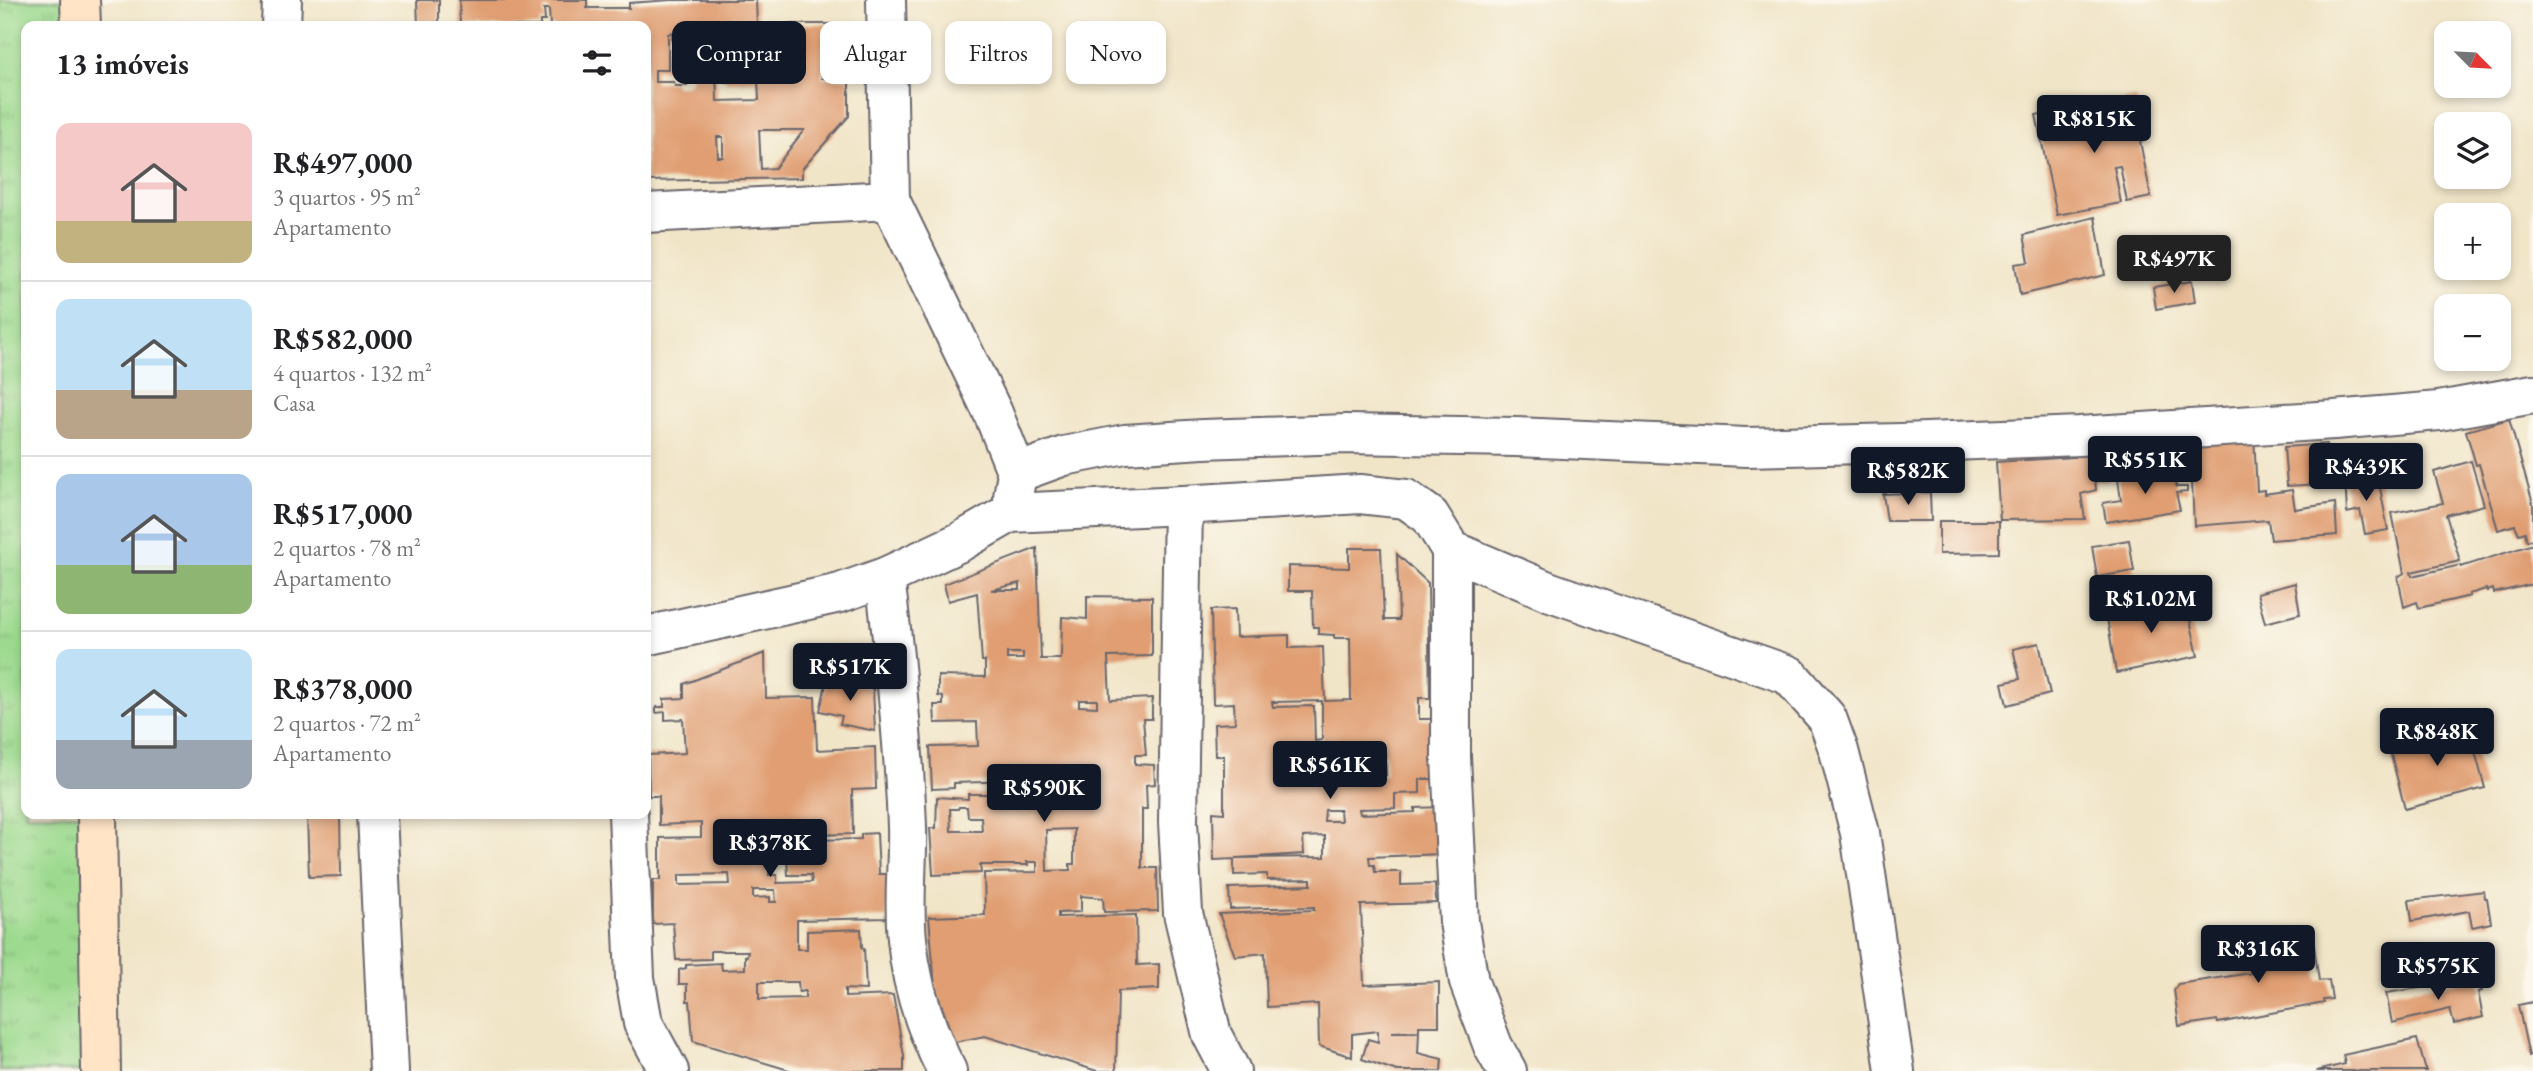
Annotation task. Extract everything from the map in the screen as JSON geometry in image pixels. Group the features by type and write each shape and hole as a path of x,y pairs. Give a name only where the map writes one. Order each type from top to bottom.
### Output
{"street":[{"path":"80,0 80,21"},
{"path":"281,21 282,0"},
{"path":"886,0 890,200 993,413 1017,473 1010,513"},
{"path":"651,213 890,200"},
{"path":"1017,473 1064,456 1125,444 1203,439 1346,434 1516,437 1746,447 1900,443 2079,436 2334,420 2439,411 2533,394"},
{"path":"651,635 840,593 885,577 960,542 1010,513 1360,494 1406,499 1430,516 1451,550 1451,757 1459,922 1469,982 1493,1046 1507,1071"},
{"path":"1183,505 1178,822 1183,913 1212,1035 1231,1071"},
{"path":"1451,550 1548,591 1788,675 1826,718 1839,751 1860,833 1895,1071"},
{"path":"885,577 897,677 907,827 907,938 915,985 931,1040 947,1071"},
{"path":"97,819 101,1071"},
{"path":"377,819 389,1071"},
{"path":"628,819 635,978 643,1023 669,1071"}],"green space":[{"path":"0,0 66,0 67,21 21,21 21,819 87,819 93,1071 0,1071"}],"building":[{"path":"417,0 439,0 439,21 418,21"},
{"path":"459,0 587,0 587,8 629,8 629,3 671,0 756,0 757,21 672,21 672,32 668,34 668,70 655,70 655,82 672,82 675,86 716,84 717,101 759,100 758,84 806,84 806,24 820,24 820,84 849,84 849,116 802,169 802,178 651,181 651,21 550,21 549,9 544,9 545,21 460,21","holes":["759,130 804,130 775,168 761,169","717,137 723,137 723,157 718,157"]},
{"path":"2136,98 2145,140 2140,141 2151,197 2127,202 2120,166 2114,167 2121,203 2057,215 2036,115"},
{"path":"2095,217 2105,275 2020,295 2015,264 2029,262 2024,235"},
{"path":"2192,281 2195,302 2156,309 2153,287"},
{"path":"2509,419 2533,504 2533,539 2527,541 2525,532 2519,534 2515,525 2498,530 2479,464 2476,465 2466,431"},
{"path":"2254,437 2257,491 2264,490 2264,494 2292,490 2295,509 2335,503 2337,535 2271,540 2268,520 2194,526 2190,438"},
{"path":"2327,444 2329,475 2320,476 2320,484 2287,486 2284,447"},
{"path":"2102,449 2102,469 2108,469 2109,480 2095,480 2096,490 2081,494 2085,519 2000,520 1996,462 2074,457 2073,451"},
{"path":"2471,461 2484,505 2446,515 2460,561 2411,572 2412,576 2461,567 2533,544 2533,584 2494,593 2493,589 2486,589 2469,594 2470,596 2419,608 2417,602 2404,607 2398,577 2404,573 2392,513 2443,503 2434,472"},
{"path":"2174,468 2176,487 2187,487 2187,492 2176,493 2180,510 2106,522 2103,503 2121,500 2118,479"},
{"path":"2358,475 2359,480 2378,477 2388,530 2365,534 2360,510 2347,513 2345,476"},
{"path":"1930,492 1931,521 1887,521 1883,494"},
{"path":"1939,521 1999,521 1999,553 1939,554"},
{"path":"2129,540 2134,571 2097,577 2092,546"},
{"path":"1037,548 1041,659 1061,659 1062,617 1087,619 1087,596 1152,597 1152,656 1108,657 1110,700 1152,698 1152,719 1143,719 1146,755 1135,755 1135,764 1154,765 1155,784 1146,785 1147,809 1142,809 1142,868 1157,868 1158,911 1104,912 1103,898 1081,896 1081,912 1058,913 1058,917 1136,915 1137,965 1159,964 1159,989 1118,991 1116,1071 1097,1071 985,1036 954,1042 935,986 929,917 985,915 984,873 1037,872 1037,862 1027,862 1028,865 980,865 981,873 933,875 930,828 936,828 937,797 968,799 968,794 1005,794 1005,787 1022,787 1021,768 1014,768 1015,781 954,783 954,788 932,789 930,747 978,746 977,722 935,723 934,705 943,705 943,697 938,696 938,676 985,677 977,593 948,601 944,584","holes":["1020,583 1020,590 991,590","1007,653 1023,653 1023,659 1007,659","1079,700 1097,700 1097,707 1079,706","967,807 968,817 981,817 982,831 951,831 950,809","1074,829 1074,864 1070,864 1070,870 1047,871 1046,830"]},
{"path":"1349,548 1381,548 1384,620 1399,620 1397,554 1428,583 1430,698 1419,698 1419,719 1431,719 1433,779 1420,779 1420,793 1395,794 1395,808 1359,809 1360,814 1415,812 1415,808 1441,807 1443,854 1369,857 1375,872 1401,872 1401,885 1435,884 1436,903 1361,905 1364,985 1439,982 1439,1026 1419,1026 1419,1031 1392,1032 1419,1032 1418,1053 1442,1059 1441,1071 1397,1071 1362,1059 1368,1039 1378,1042 1378,1031 1352,1034 1352,1057 1319,1046 1318,1004 1267,1007 1265,953 1235,956 1219,914 1314,910 1314,907 1230,909 1229,888 1311,885 1311,879 1267,880 1267,874 1234,875 1234,859 1214,860 1213,812 1224,813 1224,756 1215,756 1214,724 1235,723 1234,703 1213,704 1211,610 1235,609 1236,637 1289,635 1289,648 1323,647 1325,701 1351,700 1350,638 1318,634 1318,627 1313,627 1312,591 1288,591 1288,566 1349,568","holes":["1322,701 1322,740 1315,741 1314,706 1273,707 1272,702","1385,753 1386,775 1383,775 1379,754","1323,754 1357,754 1357,759 1328,761 1328,769 1323,769","1325,810 1340,810 1341,821 1324,821","1325,836 1325,857 1235,858 1304,854 1303,837"]},
{"path":"2295,583 2300,614 2265,623 2257,593"},
{"path":"2185,597 2198,656 2116,673 2106,612"},
{"path":"2039,643 2050,694 2007,705 2002,683 2020,679 2013,649"},
{"path":"765,653 766,698 815,697 817,750 875,747 876,789 852,790 853,834 808,835 808,840 861,839 861,834 877,833 879,874 887,874 887,918 797,920 797,949 807,949 807,931 861,929 866,990 845,989 845,997 893,995 904,1056 904,1071 792,1071 693,1041 687,984 679,984 679,970 686,968 686,965 721,963 722,970 745,969 745,956 748,951 711,951 711,959 676,960 673,923 653,924 653,880 660,880 660,838 701,837 701,823 659,825 659,796 651,796 651,755 685,753 683,719 665,720 665,712 656,713 656,707 664,707 664,699 684,698 684,684","holes":["778,856 787,858 788,875 811,875 812,882 777,883 777,875 769,875 769,861 778,861","729,874 730,884 679,885 679,875","753,890 775,890 776,902 770,902 770,897 753,898","759,982 798,982 799,992 805,991 805,998 759,999"]},
{"path":"828,675 873,689 875,731 840,724 842,716 820,711"},
{"path":"2468,726 2485,788 2405,809 2389,747"},
{"path":"307,819 340,819 341,876 309,877"},
{"path":"2484,891 2491,923 2472,927 2469,911 2412,921 2409,900"},
{"path":"2312,932 2319,981 2329,980 2332,999 2323,1000 2324,1003 2218,1023 2217,1020 2179,1026 2174,990 2178,984 2259,972 2255,940"},
{"path":"2478,979 2482,991 2478,992 2483,1017 2454,1024 2450,1009 2392,1023 2386,993"},
{"path":"2533,1002 2533,1055 2529,1056 2518,1005"},
{"path":"2417,1039 2426,1071 2316,1071 2345,1064 2343,1055"}]}
